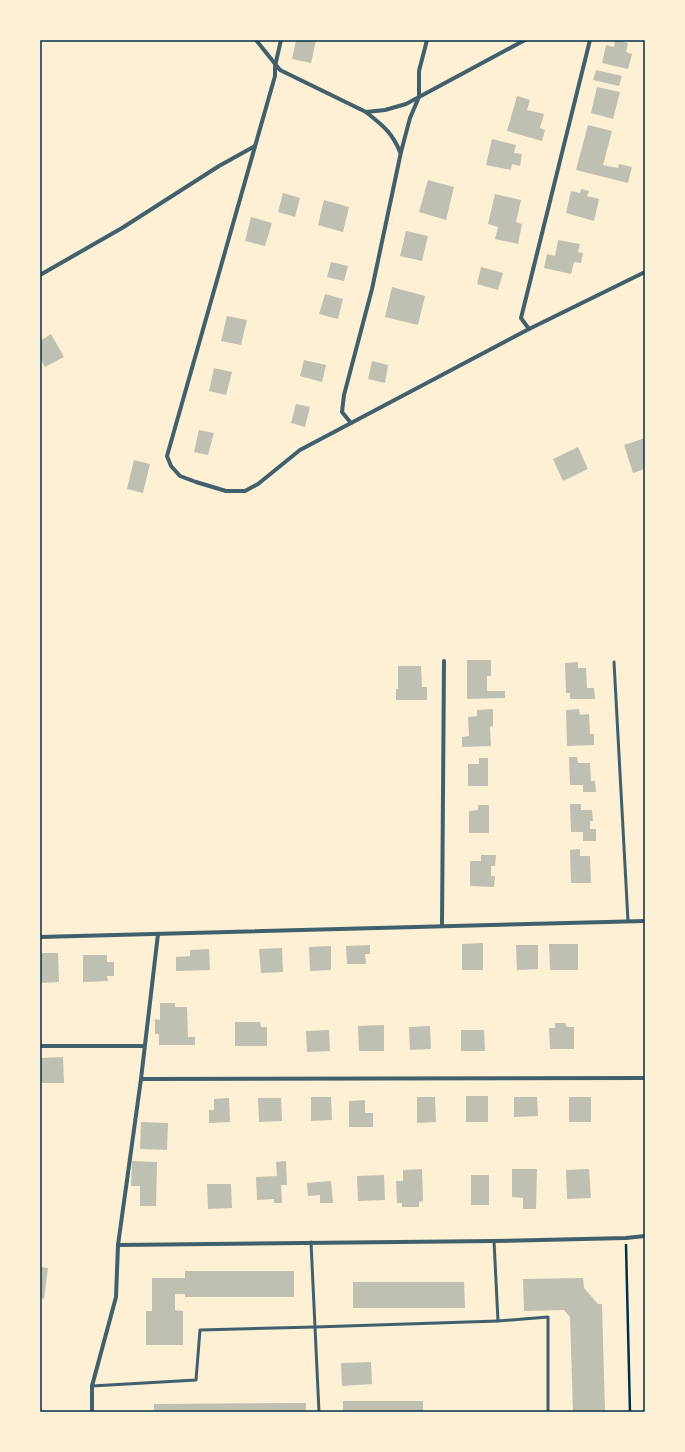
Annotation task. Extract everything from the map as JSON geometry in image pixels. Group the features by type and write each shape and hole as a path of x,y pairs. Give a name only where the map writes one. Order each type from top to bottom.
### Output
{"street":[{"path":"256,40 271,58 275,66 280,70 366,112 388,130 401,152"},
{"path":"281,40 275,66 275,76 167,456 171,466 180,476 226,491 246,491 258,484 300,450 529,329 645,272"},
{"path":"352,422 342,412 344,395 372,289 401,152 410,118 418,96 419,71 427,40"},
{"path":"366,112 385,110 406,104 418,96 525,40"},
{"path":"529,329 521,318 590,40"},
{"path":"40,275 122,228 219,166 255,146"},
{"path":"442,926 444,661"},
{"path":"40,937 645,921"},
{"path":"92,1412 92,1386 116,1297 118,1245 158,934"},
{"path":"40,1046 144,1046"},
{"path":"140,1079 645,1078"},
{"path":"118,1245 494,1241 626,1238 645,1236"}],"lane":[{"path":"614,662 628,921"},
{"path":"494,1241 498,1321"},
{"path":"311,1242 319,1412"},
{"path":"92,1386 196,1380 200,1330 498,1321 548,1317 548,1412"}],"path":[{"path":"626,1238 630,1412"}],"building":[{"path":"296,40 316,40 311,63 292,59"},
{"path":"615,40 628,43 626,52 632,54 628,69 602,63 606,45 614,47"},
{"path":"596,70 622,76 619,86 593,80"},
{"path":"597,87 620,92 613,119 591,113"},
{"path":"517,96 530,100 527,110 544,114 540,128 545,130 542,141 507,131"},
{"path":"588,125 612,131 603,165 618,168 619,164 632,167 628,183 576,170"},
{"path":"492,139 516,145 514,153 522,154 520,166 512,164 511,170 486,165"},
{"path":"428,180 454,187 446,220 419,212"},
{"path":"581,189 589,191 587,196 599,199 594,221 566,213 571,191 580,193"},
{"path":"283,193 300,198 295,217 278,212"},
{"path":"495,194 521,200 516,222 522,224 518,244 495,239 498,227 488,224"},
{"path":"324,200 349,207 343,232 318,225"},
{"path":"251,217 272,223 265,246 245,241"},
{"path":"406,231 428,236 422,261 400,256"},
{"path":"558,240 580,244 578,252 583,253 581,263 574,262 571,274 544,268 547,254 555,256"},
{"path":"331,262 348,266 344,281 327,277"},
{"path":"481,267 503,273 498,290 477,284"},
{"path":"392,287 425,296 418,325 385,317"},
{"path":"325,294 343,299 338,319 319,314"},
{"path":"227,316 247,320 241,345 221,341"},
{"path":"51,334 64,357 45,367 40,358 40,341"},
{"path":"304,360 326,365 322,382 300,376"},
{"path":"372,361 388,365 385,383 368,379"},
{"path":"214,368 232,372 226,395 209,391"},
{"path":"296,404 310,407 305,427 291,423"},
{"path":"199,430 214,433 208,455 194,452"},
{"path":"645,438 645,469 633,473 624,445"},
{"path":"578,447 588,469 563,481 553,459"},
{"path":"134,460 150,464 143,493 127,489"},
{"path":"467,660 491,660 491,676 487,676 487,691 505,691 505,698 467,699"},
{"path":"578,662 578,668 586,668 587,688 594,688 595,699 570,699 570,693 566,693 565,663"},
{"path":"398,666 421,666 422,687 427,687 427,700 396,700 396,689 398,689"},
{"path":"493,709 493,726 490,727 491,746 462,747 462,737 469,736 468,717 477,716 477,710"},
{"path":"579,709 580,715 589,714 590,734 594,734 594,745 567,746 566,710"},
{"path":"569,757 577,757 578,763 590,763 591,781 595,781 596,792 583,792 583,785 570,785"},
{"path":"479,758 488,758 488,786 468,786 468,764 479,764"},
{"path":"570,804 581,804 581,810 592,810 593,821 590,821 590,829 596,829 596,841 583,841 583,832 571,832"},
{"path":"478,805 489,805 489,833 469,833 469,811 478,810"},
{"path":"580,849 580,856 590,856 591,883 571,883 570,850"},
{"path":"481,855 496,855 495,866 491,866 491,876 495,876 494,887 470,886 470,861 481,861"},
{"path":"483,943 483,970 462,970 462,944"},
{"path":"549,944 578,944 578,970 550,970"},
{"path":"370,945 370,954 365,954 366,964 347,964 346,946"},
{"path":"516,945 538,945 538,969 517,970"},
{"path":"331,946 331,970 310,971 309,947"},
{"path":"282,948 283,972 261,973 259,949"},
{"path":"209,949 210,970 176,971 176,957 190,956 190,950"},
{"path":"40,953 58,953 59,982 40,983"},
{"path":"83,955 107,955 107,962 114,962 114,976 107,976 108,981 83,982"},
{"path":"160,1003 175,1003 175,1007 187,1007 188,1037 195,1037 195,1045 159,1045 159,1034 155,1034 155,1019 160,1020"},
{"path":"235,1022 260,1022 261,1027 267,1027 267,1046 235,1046"},
{"path":"555,1023 565,1023 567,1027 574,1027 574,1049 550,1049 549,1028 555,1028"},
{"path":"384,1025 384,1051 359,1051 358,1026"},
{"path":"430,1026 431,1049 410,1050 409,1027"},
{"path":"329,1030 330,1051 307,1052 306,1031"},
{"path":"461,1030 484,1030 485,1051 461,1051"},
{"path":"63,1057 64,1083 40,1083 40,1058"},
{"path":"466,1096 488,1096 488,1122 466,1122"},
{"path":"311,1097 331,1097 332,1120 311,1121"},
{"path":"417,1097 435,1097 436,1122 417,1123"},
{"path":"514,1097 537,1097 538,1116 514,1117"},
{"path":"569,1097 591,1097 591,1122 569,1122"},
{"path":"229,1098 230,1122 209,1123 209,1110 214,1110 214,1099"},
{"path":"258,1098 281,1098 282,1121 259,1122"},
{"path":"365,1100 365,1113 373,1113 373,1127 349,1127 349,1101"},
{"path":"141,1122 168,1123 167,1150 140,1149"},
{"path":"132,1161 157,1162 156,1206 140,1206 140,1186 131,1186"},
{"path":"286,1161 287,1185 281,1185 282,1203 274,1203 274,1199 257,1200 256,1177 277,1176 276,1162"},
{"path":"422,1169 423,1201 419,1202 419,1207 402,1207 402,1203 397,1203 396,1181 403,1181 403,1170"},
{"path":"512,1169 537,1169 536,1209 523,1209 523,1198 512,1197"},
{"path":"589,1169 591,1198 567,1199 566,1170"},
{"path":"384,1175 385,1200 358,1201 357,1176"},
{"path":"471,1175 489,1175 489,1205 471,1205"},
{"path":"331,1181 333,1203 320,1203 320,1195 308,1196 307,1183"},
{"path":"207,1184 231,1184 232,1208 208,1209"},
{"path":"40,1267 48,1268 44,1299 40,1298"},
{"path":"185,1271 294,1271 294,1297 185,1297 185,1294 175,1294 175,1310 183,1311 183,1345 146,1345 146,1311 152,1311 152,1278 185,1278"},
{"path":"583,1278 584,1288 598,1304 602,1304 605,1412 573,1412 570,1317 564,1310 524,1311 523,1279"},
{"path":"353,1282 464,1282 465,1308 353,1308"},
{"path":"371,1362 372,1384 342,1386 341,1363"},
{"path":"343,1401 423,1401 423,1412 343,1412"},
{"path":"306,1403 306,1412 154,1412 154,1404"}]}
